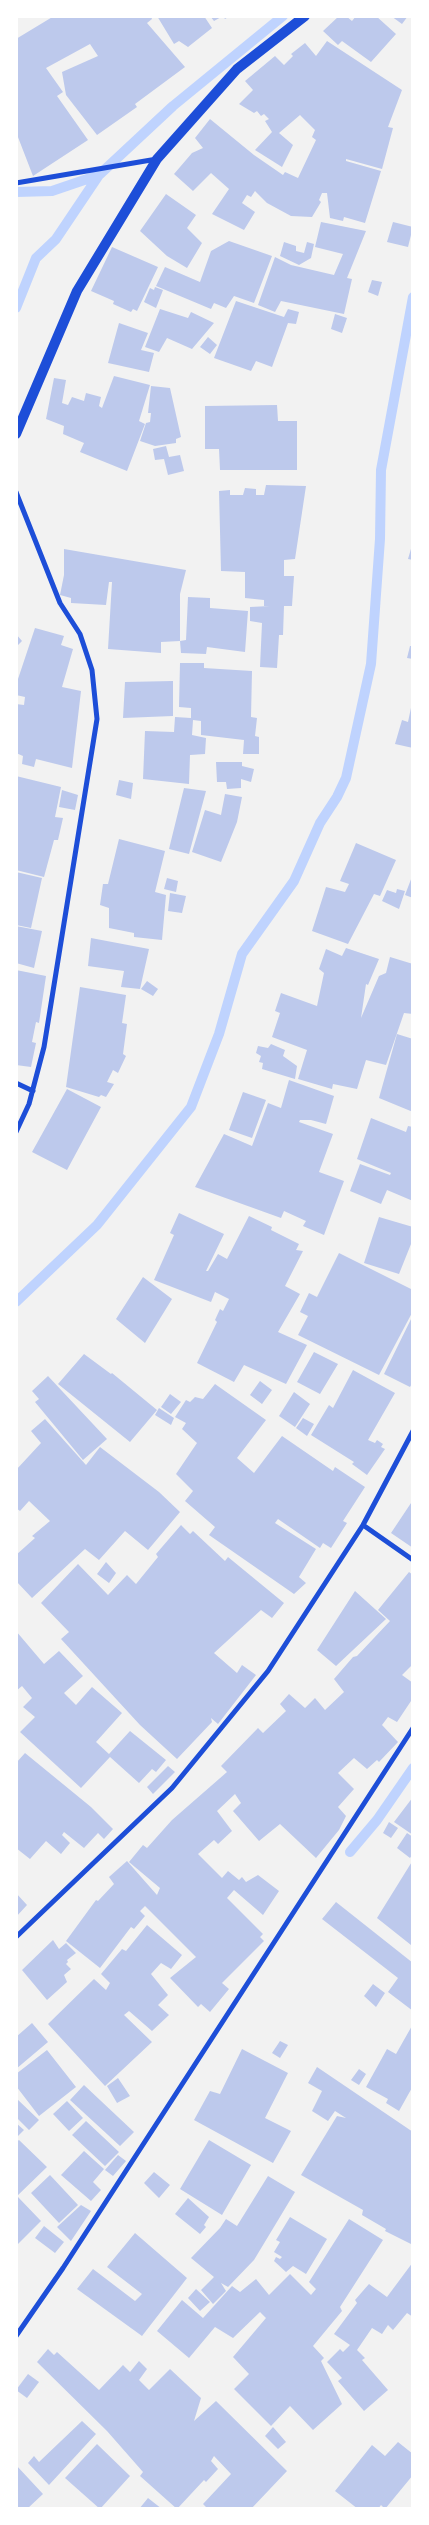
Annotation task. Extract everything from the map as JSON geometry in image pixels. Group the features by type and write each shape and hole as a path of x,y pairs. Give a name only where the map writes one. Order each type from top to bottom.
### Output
{"main road":[{"path":"16,434 77,291 158,159 237,70 305,16"}],"street":[{"path":"16,183 158,159"},
{"path":"16,492 60,603 80,634 92,670 97,719 44,1047 32,1091 16,1132"},
{"path":"16,1083 32,1091"},
{"path":"16,1938 172,1788 268,1671 363,1525 413,1431"},
{"path":"363,1525 413,1560"},
{"path":"16,2336 63,2268 413,1728"}],"building":[{"path":"54,16 151,16 152,19 147,23 185,67 135,104 137,107 97,135 66,95 62,72 98,56 90,44 46,68 63,92 57,96 88,140 33,176 16,132 16,39"},
{"path":"157,16 204,16 212,28 188,47 179,41 174,44"},
{"path":"210,16 223,16 214,21"},
{"path":"339,16 346,16 352,21 356,16 376,16 396,34 371,62 342,41 338,45 323,31"},
{"path":"391,16 408,16 402,24"},
{"path":"327,41 402,90 388,127 393,128 382,169 346,159 346,161 381,171 365,223 344,217 343,221 330,218 327,193 322,193 319,200 321,202 312,217 291,216 267,203 255,191 251,197 247,195 242,203 255,212 244,230 212,214 229,189 211,173 193,191 174,174 192,153 203,148 195,138 210,119 254,155 283,175 285,172 298,178 316,140 312,137 315,130 300,115 279,133 293,145 282,167 255,150 272,132 265,121 269,119 264,114 261,116 257,111 254,113 239,104 253,90 245,81 275,56 284,65 293,56 291,54 305,43 316,56"},
{"path":"166,194 196,215 187,228 202,243 187,268 167,256 140,231"},
{"path":"321,222 366,231 347,278 352,279 344,314 281,301 275,312 258,305 275,257 291,265 334,275 343,254 315,247"},
{"path":"393,222 413,227 408,247 387,242"},
{"path":"229,241 272,256 254,303 234,296 226,308 214,303 211,309 156,286 165,267 200,282 211,251"},
{"path":"284,242 296,246 296,251 304,253 307,242 314,244 311,258 299,265 280,256"},
{"path":"112,247 158,267 137,311 133,309 131,312 113,304 114,301 91,291"},
{"path":"372,280 382,282 378,296 368,292"},
{"path":"155,287 163,290 156,308 144,302 150,288 154,290"},
{"path":"236,301 284,317 288,309 299,312 296,324 288,323 272,367 256,361 251,371 214,358"},
{"path":"160,309 188,318 191,312 214,323 192,349 167,338 159,352 145,347"},
{"path":"335,314 347,318 342,333 331,329"},
{"path":"119,323 148,333 141,350 154,353 149,372 108,363"},
{"path":"208,337 217,345 210,354 200,347"},
{"path":"114,376 150,385 139,421 145,424 127,471 80,452 84,443 63,434 64,426 46,419 54,378 66,380 62,403 68,405 72,397 84,401 86,393 101,397 99,406 102,408"},
{"path":"151,386 170,388 181,437 176,439 176,443 155,446 140,441 146,423 150,422 151,413 148,413"},
{"path":"277,405 278,421 297,421 297,470 220,470 219,449 205,449 205,406"},
{"path":"166,446 169,457 180,455 184,471 168,475 164,459 155,460 153,449"},
{"path":"266,485 306,486 295,559 284,560 284,576 294,576 292,606 284,606 283,635 279,635 277,668 260,667 262,623 250,621 250,607 270,606 264,606 264,600 245,598 245,572 221,571 219,491 230,490 230,495 243,495 245,488 256,489 256,495 264,495"},
{"path":"413,542 413,560 408,559"},
{"path":"64,549 186,570 180,594 180,641 161,642 161,653 108,649 112,582 109,582 106,605 71,603 71,598 60,595 64,575"},
{"path":"188,597 210,598 210,608 248,611 245,652 207,647 206,654 181,653 180,641 186,640"},
{"path":"35,628 64,636 61,645 73,649 62,687 81,691 72,768 36,759 34,767 22,764 23,756 16,753 16,704 24,705 25,697 16,695 16,685"},
{"path":"16,634 22,641 16,647"},
{"path":"410,646 413,646 413,659 407,658"},
{"path":"180,663 204,663 204,668 252,671 251,717 257,718 255,736 259,737 259,754 243,754 244,740 201,735 201,721 193,720 192,735 206,738 205,754 190,755 189,784 143,779 145,731 174,732 175,717 191,718 191,708 179,707"},
{"path":"173,681 173,716 123,718 125,682"},
{"path":"412,703 413,748 395,744 402,720 408,722"},
{"path":"216,762 242,762 242,766 254,769 251,782 241,779 241,788 227,789 226,782 217,782"},
{"path":"16,776 61,787 55,817 63,818 58,840 54,840 44,877 16,870"},
{"path":"119,780 133,783 131,799 116,795"},
{"path":"184,788 206,791 189,854 169,849"},
{"path":"62,790 78,795 75,810 59,807"},
{"path":"225,794 242,797 237,822 221,862 192,852 205,810 221,815"},
{"path":"119,839 165,851 155,892 166,895 162,940 134,937 134,933 109,928 109,908 100,905 103,884 108,884"},
{"path":"356,843 396,860 380,896 374,894 348,944 312,931 326,887 345,892 349,884 340,881"},
{"path":"16,872 42,878 31,928 16,925"},
{"path":"413,874 413,898 405,895"},
{"path":"167,878 178,881 176,892 164,889"},
{"path":"397,889 405,891 399,909 382,901 387,890 396,893"},
{"path":"170,893 186,896 182,913 168,911"},
{"path":"16,926 42,931 34,968 16,963"},
{"path":"91,938 149,949 140,989 121,987 124,971 88,966"},
{"path":"346,948 379,959 368,985 366,984 361,1018 379,976 386,973 390,957 413,964 413,1014 404,1013 386,1065 366,1060 357,1089 333,1084 332,1089 298,1079 307,1050 272,1037 280,1013 275,1011 281,993 317,1006 324,973 319,969 326,949 342,956"},
{"path":"16,970 46,976 39,1023 36,1022 32,1042 36,1043 31,1067 16,1065"},
{"path":"147,981 158,989 153,996 141,989"},
{"path":"80,987 126,995 122,1023 127,1024 123,1054 126,1056 118,1073 113,1070 107,1082 114,1084 106,1097 101,1095 99,1097 66,1087"},
{"path":"397,1034 413,1039 413,1112 379,1098"},
{"path":"271,1044 285,1050 283,1056 297,1066 295,1079 262,1069 263,1063 259,1062 261,1056 256,1053 258,1046 268,1048"},
{"path":"289,1080 334,1096 326,1124 311,1120 300,1120 299,1122 333,1134 319,1172 344,1181 324,1235 303,1226 306,1221 284,1211 281,1218 195,1187 224,1134 252,1146 268,1103 281,1108"},
{"path":"67,1089 101,1107 67,1170 32,1152"},
{"path":"243,1092 266,1100 252,1138 229,1130"},
{"path":"371,1118 406,1132 408,1126 413,1127 413,1201 387,1190 381,1204 350,1191 360,1164 390,1175 391,1173 357,1159"},
{"path":"179,1213 224,1234 206,1271 208,1271 218,1254 227,1259 249,1216 272,1227 271,1230 299,1244 296,1250 303,1251 285,1286 300,1294 278,1332 307,1345 286,1384 244,1365 234,1382 197,1363 217,1322 215,1320 220,1309 223,1311 229,1299 215,1292 211,1302 154,1280 174,1235 170,1233"},
{"path":"379,1217 413,1227 413,1239 399,1274 364,1263"},
{"path":"339,1253 413,1290 413,1311 379,1375 298,1335 308,1316 300,1312 309,1293 317,1297"},
{"path":"143,1277 172,1299 145,1343 116,1319"},
{"path":"413,1315 413,1382 410,1387 384,1374"},
{"path":"314,1352 338,1364 320,1394 297,1382"},
{"path":"84,1354 112,1373 157,1410 130,1442 58,1384"},
{"path":"353,1370 395,1393 368,1440 375,1443 377,1440 383,1444 381,1447 385,1449 367,1475 352,1464 354,1462 311,1435 329,1405 333,1408"},
{"path":"48,1376 107,1439 83,1460 35,1402 39,1399 32,1391"},
{"path":"260,1381 272,1390 262,1404 250,1395"},
{"path":"215,1384 266,1420 237,1458 254,1473 282,1436 333,1471 335,1467 365,1487 343,1521 347,1523 331,1548 323,1543 320,1548 278,1519 275,1523 316,1549 299,1577 306,1583 294,1594 209,1535 215,1527 185,1501 193,1491 176,1474 197,1443 182,1429 186,1423 175,1417 186,1400 190,1402 195,1397 203,1399"},
{"path":"294,1392 310,1404 295,1427 279,1416"},
{"path":"170,1394 181,1402 171,1414 161,1407"},
{"path":"159,1408 174,1418 171,1425 155,1415"},
{"path":"303,1418 314,1424 307,1436 296,1428"},
{"path":"45,1419 86,1465 100,1447 159,1492 180,1512 148,1550 125,1531 99,1560 85,1549 32,1598 16,1581 16,1555 35,1538 32,1536 50,1521 29,1501 20,1511 16,1508 16,1470 41,1443 31,1431"},
{"path":"413,1500 413,1548 391,1533"},
{"path":"181,1525 190,1534 193,1531 225,1561 228,1557 284,1603 272,1618 261,1610 214,1653 237,1673 242,1665 256,1675 218,1724 211,1718 212,1722 177,1759 140,1725 61,1639 69,1632 41,1603 78,1564 108,1595 127,1575 136,1584 158,1557 156,1554"},
{"path":"106,1562 116,1573 109,1583 97,1574"},
{"path":"409,1572 413,1575 413,1664 402,1675 413,1683 413,1698 397,1722 388,1717 382,1725 398,1742 379,1762 377,1760 367,1769 354,1758 338,1773 354,1789 338,1807 346,1816 339,1830 316,1858 280,1824 259,1841 233,1811 241,1803 235,1794 217,1811 232,1831 218,1844 214,1840 198,1854 222,1878 228,1871 239,1880 242,1877 246,1882 258,1875 279,1891 263,1915 234,1890 227,1898 263,1934 260,1937 264,1941 222,1983 229,1989 210,2012 201,2004 198,2007 170,1978 196,1957 145,1906 140,1911 145,1916 134,1929 131,1927 100,1968 66,1941 96,1900 98,1901 114,1884 109,1877 127,1861 157,1895 160,1888 129,1862 143,1845 147,1848 172,1820 227,1772 221,1766 258,1728 263,1733 286,1711 280,1704 289,1694 305,1708 315,1698 325,1710 344,1692 334,1679 353,1657 357,1656 390,1621 378,1610"},
{"path":"355,1591 386,1619 336,1666 317,1650"},
{"path":"16,1631 44,1664 59,1651 83,1676 64,1693 76,1705 92,1687 122,1713 96,1742 109,1754 130,1731 166,1760 156,1772 152,1769 139,1783 110,1757 81,1788 20,1732 35,1717 23,1707 32,1698 22,1686 16,1691"},
{"path":"25,1753 91,1807 113,1829 104,1839 98,1833 84,1848 64,1832 62,1835 70,1843 61,1854 46,1841 30,1859 16,1848 18,1801 16,1763"},
{"path":"168,1766 175,1772 153,1794 147,1787"},
{"path":"413,1797 413,1835 394,1822"},
{"path":"389,1822 398,1828 391,1838 383,1833"},
{"path":"407,1833 413,1837 413,1854 410,1858 397,1848"},
{"path":"413,1860 413,1941 411,1945 377,1918"},
{"path":"16,1893 27,1905 16,1917"},
{"path":"336,1902 413,1963 413,2011 388,1992 398,1978 322,1919"},
{"path":"147,1925 182,1955 171,1969 161,1963 151,1974 168,1995 158,2005 169,2015 152,2031 129,2011 124,2015 152,2042 105,2086 48,2024 94,1979 106,1990 110,1983 101,1974 122,1949 126,1951"},
{"path":"53,1940 59,1949 66,1943 76,1953 67,1960 66,1964 71,1969 64,1975 67,1982 47,2000 22,1970"},
{"path":"373,1984 385,1993 376,2007 364,1996"},
{"path":"32,2023 48,2042 16,2069 16,2037"},
{"path":"413,2024 413,2086 399,2111 386,2103 388,2099 366,2087 387,2049 396,2054"},
{"path":"280,2041 288,2045 280,2058 272,2053"},
{"path":"242,2049 288,2073 265,2118 291,2131 273,2163 194,2120 210,2091 220,2094"},
{"path":"47,2050 76,2087 39,2116 16,2086 16,2074"},
{"path":"317,2067 413,2132 413,2245 385,2231 386,2229 362,2215 363,2210 301,2175 337,2116 346,2118 335,2111 328,2121 312,2111 322,2091 308,2083"},
{"path":"359,2069 366,2074 359,2085 351,2080"},
{"path":"118,2078 130,2096 117,2103 107,2086"},
{"path":"84,2085 134,2132 120,2146 70,2100"},
{"path":"16,2098 39,2120 29,2130 16,2117"},
{"path":"67,2101 83,2118 69,2131 53,2114"},
{"path":"86,2121 119,2152 105,2166 72,2135"},
{"path":"16,2123 24,2130 16,2138"},
{"path":"19,2140 47,2167 16,2197 16,2142"},
{"path":"209,2140 251,2165 222,2215 180,2189"},
{"path":"84,2151 104,2169 93,2182 101,2190 91,2201 61,2175"},
{"path":"118,2155 126,2161 113,2176 105,2170"},
{"path":"154,2172 170,2185 159,2198 144,2183"},
{"path":"50,2175 78,2205 59,2223 31,2193"},
{"path":"268,2176 295,2192 254,2260 228,2287 221,2283 226,2291 213,2304 201,2290 214,2277 191,2258 220,2228 226,2219 237,2226"},
{"path":"18,2197 41,2221 18,2244 16,2199"},
{"path":"188,2198 209,2217 204,2225 206,2227 200,2234 175,2214"},
{"path":"81,2205 91,2211 71,2241 57,2227"},
{"path":"290,2217 327,2239 306,2274 293,2266 286,2272 274,2261 276,2257 280,2259 282,2257 274,2252 280,2242 276,2240"},
{"path":"349,2219 383,2240 340,2307 342,2311 313,2346 324,2358 321,2361 342,2404 313,2430 290,2406 271,2426 234,2389 249,2374 233,2357 266,2318 260,2312 233,2338 215,2327 189,2358 157,2331 182,2300 203,2318 232,2286 240,2292 256,2279 269,2295 290,2274 311,2295 316,2289 309,2282"},
{"path":"44,2226 64,2242 55,2253 35,2238"},
{"path":"135,2233 187,2278 142,2336 77,2289 93,2269 135,2301 142,2294 107,2267"},
{"path":"413,2262 413,2317 407,2313 393,2330 388,2325 382,2334 372,2328 357,2350 365,2358 362,2360 388,2390 364,2411 338,2381 342,2378 327,2362 340,2349 343,2352 350,2345 334,2334 357,2303 355,2300 369,2284 387,2297"},
{"path":"196,2289 210,2302 200,2311 188,2298"},
{"path":"48,2349 54,2355 57,2352 99,2390 123,2365 130,2372 139,2361 147,2369 139,2380 149,2390 170,2369 201,2398 194,2421 216,2401 287,2471 251,2509 208,2509 203,2504 231,2474 214,2456 211,2461 218,2469 206,2482 204,2480 177,2509 140,2476 143,2472 107,2431 37,2362"},
{"path":"28,2374 39,2382 27,2398 16,2390"},
{"path":"82,2421 96,2434 49,2485 28,2463 34,2456 39,2462"},
{"path":"273,2427 286,2442 278,2449 265,2436"},
{"path":"398,2442 413,2454 413,2475 385,2509 381,2505 378,2509 358,2509 335,2491 372,2445 385,2456"},
{"path":"97,2444 130,2476 100,2509 65,2478"},
{"path":"16,2465 43,2494 27,2509 16,2509"},
{"path":"148,2498 162,2509 139,2509"}],"waterway":[{"path":"16,308 36,258 56,239 99,175 173,106 283,16"},
{"path":"16,192 52,191 99,175"},
{"path":"16,1302 97,1225 191,1107 219,1034 242,954 294,881 320,823 337,797 346,778 371,664 380,539 381,470 413,297"},
{"path":"350,1852 377,1820 413,1768"}]}
